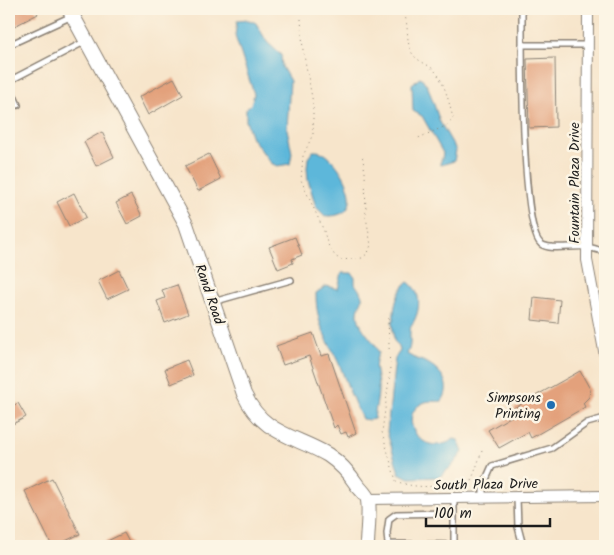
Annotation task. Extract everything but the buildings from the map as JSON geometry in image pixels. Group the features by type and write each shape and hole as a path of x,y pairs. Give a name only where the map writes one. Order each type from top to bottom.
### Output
{"street":[{"name":"Fountain Plaza Drive","path":"588,9 587,260 602,325 605,356"},
{"name":"Rand Road","path":"71,12 186,224 244,394 250,406 259,417 275,430 327,455 339,464 368,499"},
{"name":"South Plaza Drive","path":"368,499 605,496"},
{"path":"367,546 368,499"}],"lane":[{"path":"522,9 522,91 527,190 534,232 540,244 547,247 587,247 605,252"},
{"path":"9,45 71,12"},
{"path":"9,80 86,41"},
{"path":"522,44 588,46"},
{"path":"9,85 18,105"},
{"path":"212,302 291,280"},
{"path":"483,498 483,486 492,466 552,448 587,423 605,418"},
{"path":"517,497 518,527 523,546"},
{"path":"454,498 454,513 454,546 388,544 389,519 396,514 454,513"}],"path":[{"path":"402,9 408,26 410,50 419,61 436,72 444,88 453,118 452,122 444,127 416,139"},
{"path":"301,19 303,50 313,103 313,134 303,156 301,180 327,242 335,256 342,260 362,258 368,253 371,245 366,216 365,172 362,154"},
{"path":"388,318 390,372 382,432 396,481 406,485 430,487 453,484 468,486 482,452"}],"water":[{"path":"249,20 256,23 267,42 281,55 282,67 290,81 287,129 292,153 290,164 277,166 271,163 252,138 246,121 246,109 251,104 254,94 235,36 237,21"},
{"path":"421,77 428,87 440,122 456,150 454,161 441,165 443,153 422,116 413,111 412,84"},
{"path":"313,151 328,156 342,173 350,194 350,203 346,211 333,216 325,216 316,207 308,180 307,168 308,158"},
{"path":"342,273 352,273 355,278 355,284 362,295 358,311 359,321 379,353 375,367 378,397 374,419 362,419 323,331 318,314 316,293 326,286 338,289"},
{"path":"408,282 415,289 419,304 415,320 411,326 410,346 407,354 434,367 442,376 446,385 445,396 442,401 425,402 415,409 412,417 412,426 416,434 423,441 432,444 442,444 454,439 458,440 463,452 452,466 439,477 409,478 399,473 387,432 395,358 400,351 399,346 394,341 392,322 395,304 401,289"}],"place":[{"name":"Simpsons Printing","path":"551,405"}]}
